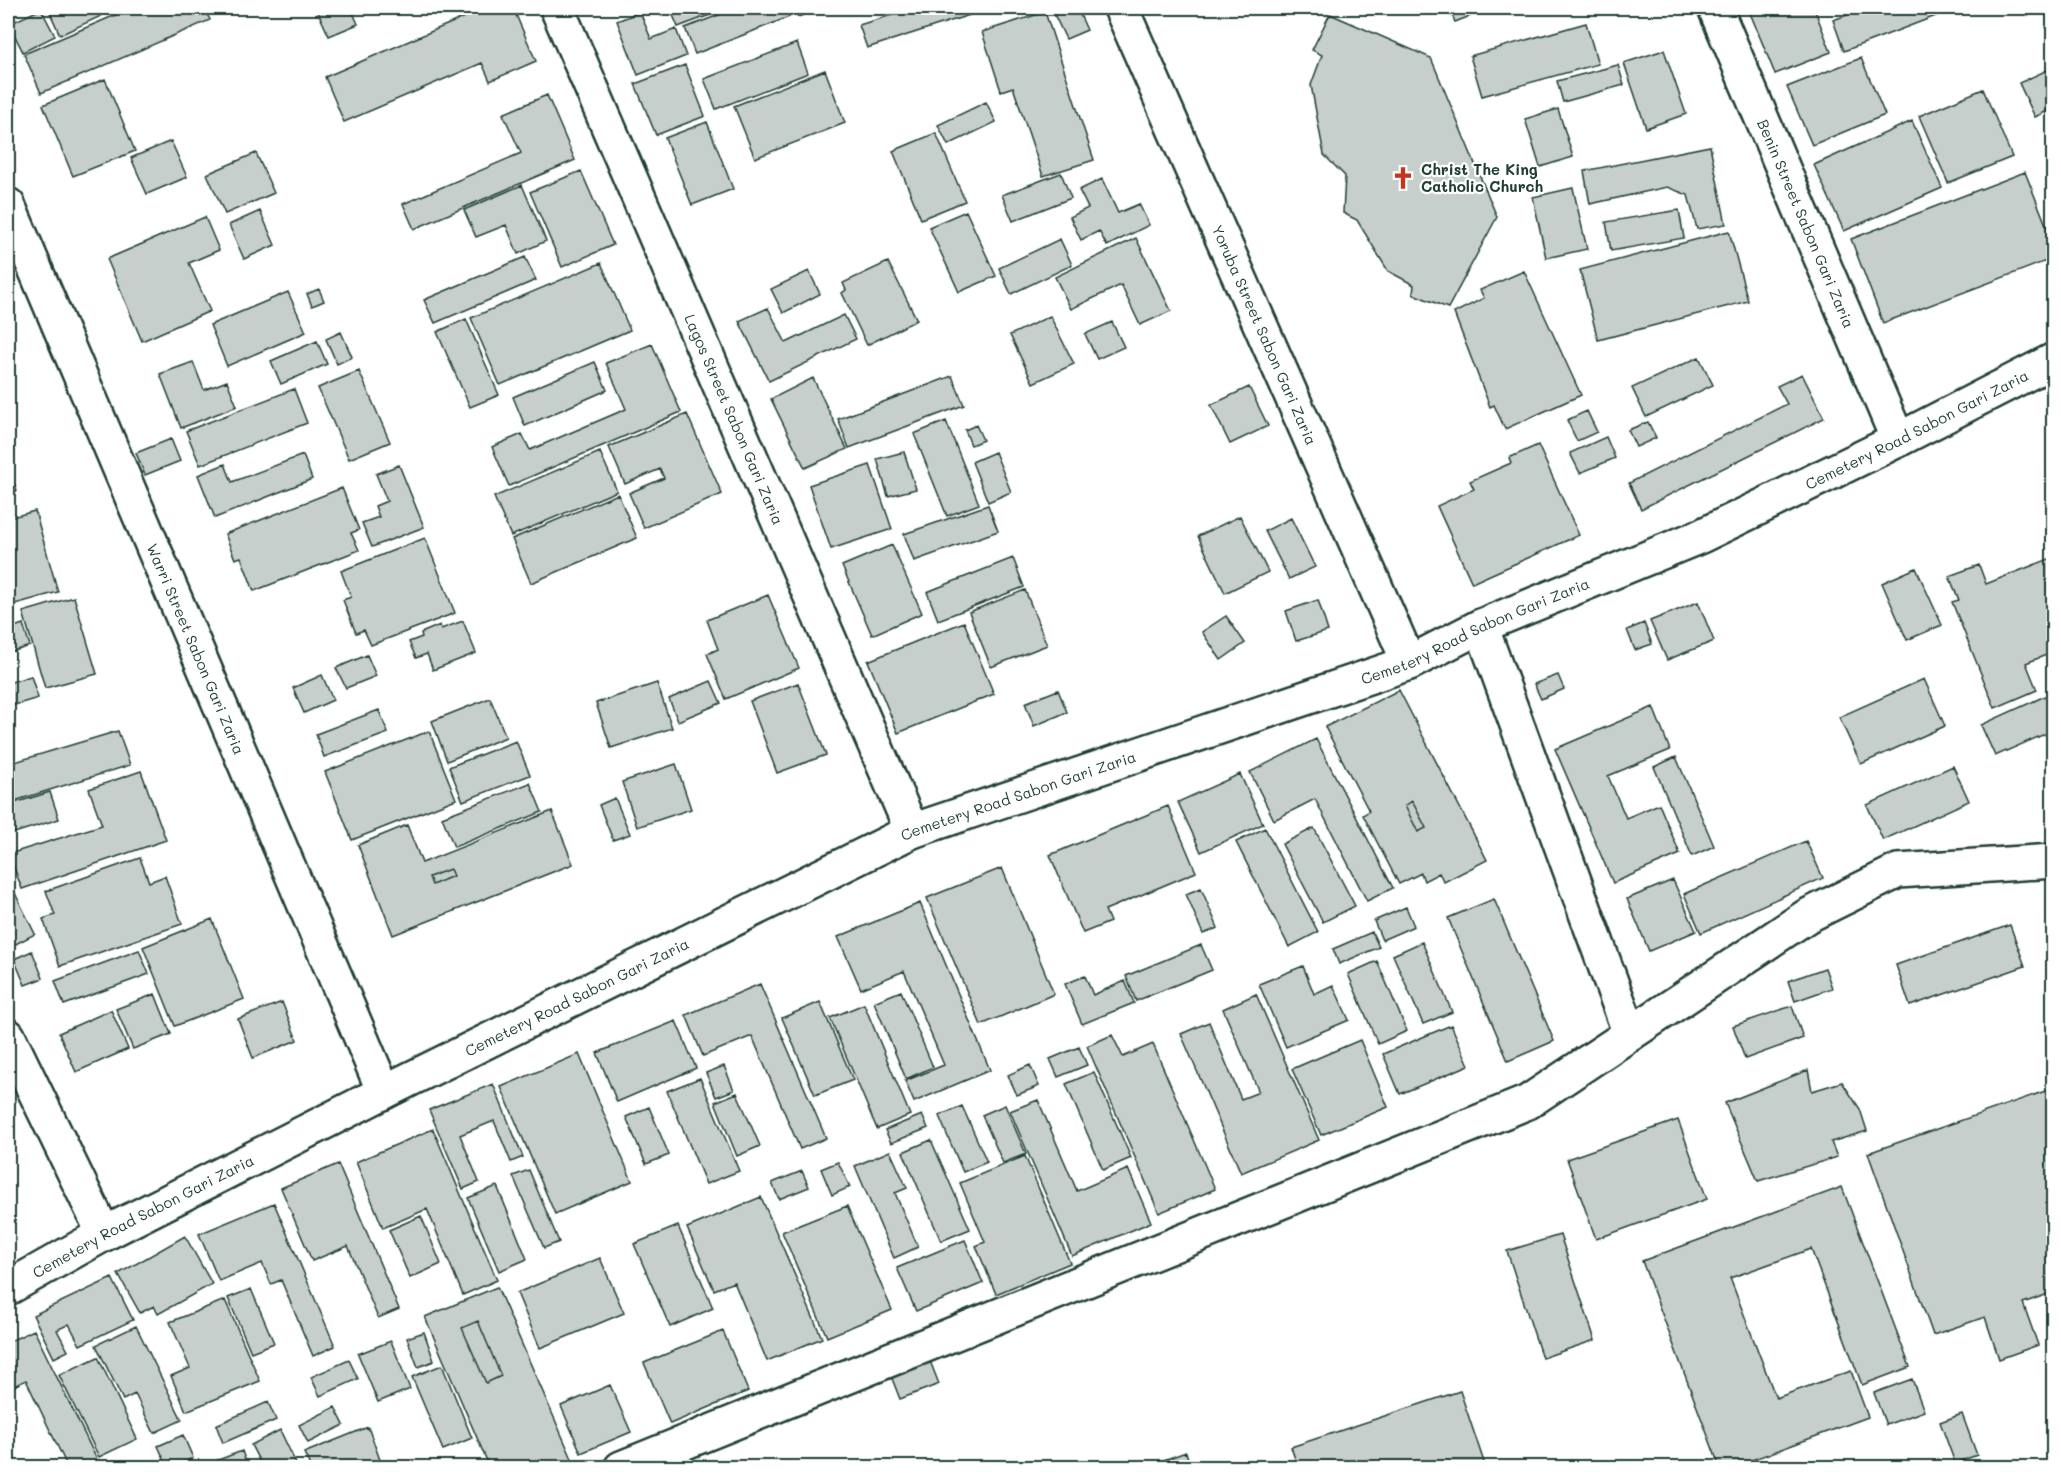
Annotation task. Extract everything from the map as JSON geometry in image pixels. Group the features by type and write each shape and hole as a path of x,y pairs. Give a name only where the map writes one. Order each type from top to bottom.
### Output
{"street":[{"name":"Lagos Street Sabon Gari Zaria","path":"557,8 912,831"},
{"name":"Yoruba Street Sabon Gari Zaria","path":"1121,8 1409,663"},
{"name":"Benin Street Sabon Gari Zaria","path":"1715,8 1898,440"},
{"name":"Warri Street Sabon Gari Zaria","path":"8,205 384,1092"},
{"name":"Cemetery Road Sabon Gari Zaria","path":"8,1288 104,1234 384,1092 912,831 1409,663 1481,626 1701,536 1898,440 2054,360"},
{"path":"1481,626 1630,1034"},
{"path":"621,1467 1528,1102 1808,916 1898,872 2054,861"},
{"path":"8,1036 104,1234"}],"building":[{"path":"48,8 97,8 101,16 60,35"},
{"path":"132,8 204,8 210,20 41,93 24,54"},
{"path":"316,8 351,8 358,24 329,36"},
{"path":"486,8 513,8 536,61 490,81 482,63 344,122 325,77"},
{"path":"670,8 707,8 710,15 678,27"},
{"path":"737,8 784,8 789,17 695,54 685,28"},
{"path":"794,8 819,8 819,9 798,17"},
{"path":"915,8 984,8 985,10 867,48 859,25"},
{"path":"1051,8 1077,8 1087,30 1066,39"},
{"path":"1449,8 1491,8 1455,22"},
{"path":"1748,8 1814,8 1831,52 1775,74"},
{"path":"1867,8 1939,8 1941,14 1844,51 1833,20"},
{"path":"41,9 55,36 23,52 9,24"},
{"path":"640,12 651,39 676,29 686,56 638,75 617,21"},
{"path":"1045,12 1094,160 1043,176 1013,87 1001,91 982,32"},
{"path":"1330,14 1431,58 1497,217 1448,308 1413,294 1414,285 1388,271 1357,220 1343,213 1345,176 1324,155 1311,85 1322,55 1312,50"},
{"path":"1586,23 1598,64 1482,96 1470,56"},
{"path":"797,43 808,73 716,109 704,79"},
{"path":"1664,50 1686,114 1646,128 1624,63"},
{"path":"1861,58 1885,115 1812,145 1787,87"},
{"path":"685,65 705,116 656,135 635,84"},
{"path":"1618,65 1624,85 1563,102 1557,81"},
{"path":"2054,67 2054,108 2035,117 2019,83"},
{"path":"825,70 845,123 755,158 734,106"},
{"path":"105,79 135,151 73,176 43,105"},
{"path":"1983,89 2012,157 1948,183 1919,116"},
{"path":"547,95 575,160 414,229 403,204 521,153 503,114"},
{"path":"986,102 996,122 948,145 938,125"},
{"path":"1558,109 1573,157 1540,167 1525,119"},
{"path":"1912,121 1942,188 1844,231 1814,165"},
{"path":"707,122 733,189 692,205 665,138"},
{"path":"936,133 965,201 921,219 893,151"},
{"path":"171,141 187,177 147,194 131,158"},
{"path":"1710,146 1726,224 1697,229 1688,195 1667,187 1590,204 1584,171"},
{"path":"256,153 274,193 225,214 207,174"},
{"path":"581,171 613,245 562,267 530,192"},
{"path":"2025,172 2054,245 2054,258 1883,323 1851,239"},
{"path":"1061,173 1071,198 1013,221 1002,195"},
{"path":"1102,179 1118,213 1139,204 1149,225 1107,246 1099,231 1081,240 1070,217 1088,208 1079,190"},
{"path":"522,185 546,241 518,254 506,225 476,237 464,210"},
{"path":"1573,188 1587,249 1546,258 1533,197"},
{"path":"1679,210 1684,238 1611,251 1606,222"},
{"path":"260,211 275,245 244,259 229,225"},
{"path":"966,211 996,276 959,292 929,227"},
{"path":"205,217 219,250 189,263 210,311 142,341 107,259"},
{"path":"1729,231 1748,301 1598,340 1580,270"},
{"path":"1136,238 1171,311 1140,325 1121,285 1071,309 1055,277"},
{"path":"1060,239 1072,265 1011,294 999,268"},
{"path":"525,257 536,280 435,323 424,300"},
{"path":"888,262 917,320 867,345 842,293 846,290 843,283"},
{"path":"601,263 630,330 500,385 471,318"},
{"path":"809,271 820,294 783,313 771,289"},
{"path":"1524,271 1581,395 1505,429 1494,405 1490,407 1454,313 1484,298 1480,290"},
{"path":"319,289 324,301 312,306 307,294"},
{"path":"288,292 306,332 227,366 210,325"},
{"path":"768,308 786,343 844,315 856,339 769,381 739,321"},
{"path":"1050,316 1074,364 1033,383 1010,335"},
{"path":"466,319 499,395 470,407 437,332"},
{"path":"1112,322 1124,347 1097,359 1085,334"},
{"path":"341,332 352,357 337,364 326,339"},
{"path":"317,341 327,364 281,384 271,361"},
{"path":"652,344 681,412 509,486 492,447 522,434 530,450 626,409 606,363"},
{"path":"1699,357 1713,385 1646,417 1632,388"},
{"path":"193,362 204,390 227,381 237,406 181,428 160,374"},
{"path":"595,362 607,390 525,426 513,397"},
{"path":"359,371 390,442 349,459 318,388"},
{"path":"1802,374 1824,418 1641,509 1629,483 1787,404 1777,386"},
{"path":"952,376 964,405 849,448 838,419"},
{"path":"813,378 847,449 805,468 771,399"},
{"path":"1249,387 1268,426 1230,444 1211,405"},
{"path":"294,389 307,423 200,465 186,431"},
{"path":"1587,411 1597,432 1577,441 1567,420"},
{"path":"687,414 722,494 644,528 629,493 664,478 660,469 625,484 609,447"},
{"path":"946,421 979,504 947,516 914,434"},
{"path":"1648,422 1656,438 1636,447 1628,430"},
{"path":"976,425 983,440 971,445 965,430"},
{"path":"1606,437 1615,458 1580,473 1570,453"},
{"path":"171,439 180,461 145,475 136,453"},
{"path":"1538,445 1579,535 1472,583 1437,506 1474,489 1470,481 1511,463 1509,458"},
{"path":"600,452 617,491 511,536 494,497"},
{"path":"904,452 916,489 888,496 877,459"},
{"path":"995,452 1011,492 988,502 972,462"},
{"path":"303,455 312,479 215,518 198,475 225,464 232,482"},
{"path":"399,465 424,527 372,547 362,523 379,517 375,506 387,501 376,474"},
{"path":"870,465 892,529 831,549 809,485"},
{"path":"8,467 17,491 8,494"},
{"path":"342,488 359,530 351,533 359,550 254,591 241,557 235,559 225,534"},
{"path":"618,494 637,538 531,583 512,539"},
{"path":"988,505 998,531 914,561 904,534"},
{"path":"35,511 58,592 8,606 8,518"},
{"path":"1240,516 1268,572 1225,593 1198,536"},
{"path":"1291,518 1315,567 1289,579 1265,531"},
{"path":"425,538 455,613 371,645 364,630 356,633 343,600 351,597 341,571"},
{"path":"892,545 922,613 872,635 842,566"},
{"path":"2054,557 2054,652 2026,663 2037,690 1995,708 1952,602 1959,600 1949,576 1979,565 1986,584"},
{"path":"1013,558 1024,587 938,620 927,592"},
{"path":"1916,568 1942,625 1907,640 1882,583"},
{"path":"1025,590 1047,645 991,667 969,612"},
{"path":"768,595 799,668 726,699 707,654 718,649 707,620"},
{"path":"74,597 97,674 45,688 23,612"},
{"path":"1318,600 1328,631 1296,641 1286,611"},
{"path":"1698,602 1714,641 1667,660 1650,621"},
{"path":"1226,616 1245,643 1221,660 1202,632"},
{"path":"463,621 476,653 433,670 427,654 416,658 409,642 422,637 421,633 440,625 441,629"},
{"path":"964,622 994,694 898,733 868,661"},
{"path":"1644,623 1652,644 1635,650 1627,630"},
{"path":"23,624 30,646 8,653 8,629"},
{"path":"367,655 376,676 346,688 336,668"},
{"path":"322,675 333,700 304,713 293,688"},
{"path":"1558,675 1564,689 1541,699 1534,684"},
{"path":"31,676 38,698 8,707 8,683"},
{"path":"1924,679 1945,726 1861,764 1839,717"},
{"path":"711,681 721,703 678,721 669,699"},
{"path":"657,683 672,728 611,748 596,703"},
{"path":"798,683 826,755 777,773 750,701"},
{"path":"1058,690 1067,712 1034,726 1025,703"},
{"path":"1399,690 1487,860 1444,882 1439,873 1424,881 1421,873 1399,884 1363,815 1369,811 1325,727","holes":["1412,801 1426,828 1418,832 1405,806"]},
{"path":"2054,692 2054,730 1995,756 1981,725"},
{"path":"490,698 506,737 447,761 432,721"},
{"path":"1653,707 1670,750 1608,776 1626,818 1659,804 1680,854 1613,883 1555,749"},
{"path":"379,710 388,733 324,757 316,734"},
{"path":"118,731 130,765 8,803 8,764"},
{"path":"429,731 456,799 352,840 325,772"},
{"path":"1316,739 1393,888 1367,901 1315,799 1274,820 1250,772"},
{"path":"516,741 530,775 463,801 449,767"},
{"path":"1676,757 1714,846 1692,856 1654,767"},
{"path":"676,764 691,809 637,827 622,782"},
{"path":"1953,766 1969,801 1883,840 1867,805"},
{"path":"141,771 166,840 22,889 9,854 102,825 89,789"},
{"path":"1240,774 1263,824 1201,852 1178,802"},
{"path":"530,783 542,812 454,847 442,817"},
{"path":"50,792 59,819 8,835 8,805"},
{"path":"615,798 630,834 613,840 599,805"},
{"path":"1412,801 1426,828 1418,832 1405,806"},
{"path":"1168,806 1196,872 1105,910 1110,922 1083,933 1050,855"},
{"path":"552,811 573,864 393,935 358,845 407,825 422,863","holes":["450,869 453,876 432,885 429,877"]},
{"path":"1265,828 1318,932 1289,947 1236,842"},
{"path":"1314,828 1355,906 1323,922 1282,844"},
{"path":"1806,841 1823,878 1701,933 1684,894"},
{"path":"140,858 149,882 165,876 182,924 60,966 43,919 55,915 46,891"},
{"path":"2049,866 2054,866 2054,890 2051,890"},
{"path":"1002,868 1054,994 981,1025 927,898"},
{"path":"450,869 453,876 432,885 429,877"},
{"path":"1673,880 1696,931 1649,951 1627,899"},
{"path":"12,887 35,934 8,948 8,890"},
{"path":"1201,888 1218,928 1203,934 1186,894"},
{"path":"1494,899 1554,1041 1508,1061 1448,918"},
{"path":"920,903 990,1070 914,1102 905,1081 944,1065 904,971 861,989 838,937"},
{"path":"1406,907 1414,926 1382,940 1374,921"},
{"path":"212,919 244,999 175,1026 143,947"},
{"path":"2010,925 2025,966 1910,1006 1896,965"},
{"path":"1372,932 1379,947 1339,964 1333,949"},
{"path":"1422,942 1452,1012 1423,1024 1393,955"},
{"path":"1201,945 1212,970 1136,1001 1126,976"},
{"path":"139,950 149,974 64,1005 55,981"},
{"path":"32,951 43,978 25,985 14,959"},
{"path":"1377,961 1407,1031 1378,1044 1348,974"},
{"path":"1303,966 1314,994 1333,985 1349,1020 1286,1047 1259,984"},
{"path":"1825,968 1832,988 1795,1001 1788,981"},
{"path":"1085,976 1093,995 1125,981 1134,1003 1082,1024 1065,984"},
{"path":"760,984 826,1138 800,1149 752,1036 703,1056 686,1015"},
{"path":"901,991 933,1067 906,1079 874,1002"},
{"path":"155,994 171,1034 133,1049 116,1009"},
{"path":"1256,994 1319,1140 1241,1173 1181,1034 1209,1022 1241,1099 1259,1092 1223,1009"},
{"path":"282,1002 297,1040 253,1058 238,1019"},
{"path":"820,1002 853,1080 815,1095 782,1018"},
{"path":"864,1004 910,1115 877,1129 830,1018"},
{"path":"1792,1006 1803,1038 1745,1059 1733,1026"},
{"path":"111,1010 128,1049 76,1072 59,1033"},
{"path":"676,1021 696,1068 617,1102 597,1053"},
{"path":"1451,1025 1469,1065 1400,1094 1383,1054"},
{"path":"1112,1035 1123,1057 1153,1044 1215,1189 1159,1213 1087,1046"},
{"path":"1360,1040 1388,1107 1321,1135 1292,1069"},
{"path":"1079,1047 1087,1065 1058,1077 1050,1059"},
{"path":"579,1054 632,1181 555,1214 501,1087"},
{"path":"1030,1065 1039,1086 1017,1095 1008,1075"},
{"path":"724,1066 734,1090 716,1097 706,1073"},
{"path":"1808,1070 1812,1091 1842,1082 1860,1109 1867,1131 1831,1142 1837,1157 1758,1181 1725,1103"},
{"path":"1094,1072 1131,1158 1103,1170 1066,1084"},
{"path":"700,1078 739,1171 706,1184 667,1091"},
{"path":"493,1084 523,1157 511,1162 494,1121 460,1135 479,1182 463,1189 429,1110"},
{"path":"2054,1088 2054,1292 2023,1303 2038,1345 1999,1359 1985,1317 1933,1335 1868,1153"},
{"path":"737,1093 760,1146 737,1156 715,1102"},
{"path":"1038,1100 1077,1191 1128,1169 1151,1222 1072,1256 1010,1111"},
{"path":"1005,1105 1026,1154 1003,1163 982,1115"},
{"path":"962,1106 987,1162 963,1172 939,1116"},
{"path":"649,1107 669,1155 646,1164 626,1117"},
{"path":"922,1115 928,1128 891,1143 885,1130"},
{"path":"1678,1120 1707,1199 1596,1239 1567,1159"},
{"path":"433,1129 497,1280 463,1295 427,1209 383,1228 356,1162"},
{"path":"931,1140 970,1229 941,1241 903,1152"},
{"path":"890,1151 907,1188 895,1193 918,1247 894,1258 855,1166"},
{"path":"1025,1156 1070,1263 996,1294 976,1246 985,1242 960,1183"},
{"path":"838,1162 850,1187 832,1195 821,1169"},
{"path":"338,1164 399,1309 378,1318 348,1246 312,1261 281,1188"},
{"path":"529,1170 559,1242 544,1248 513,1176"},
{"path":"802,1171 809,1187 779,1199 772,1183"},
{"path":"497,1186 527,1259 499,1271 468,1198"},
{"path":"1842,1187 1910,1367 1862,1385 1811,1249 1730,1278 1776,1398 1851,1371 1868,1417 1730,1468 1720,1468 1642,1261"},
{"path":"761,1197 822,1338 767,1361 734,1282 714,1290 687,1228"},
{"path":"274,1203 335,1346 313,1356 281,1280 271,1284 262,1263 219,1281 199,1234"},
{"path":"847,1206 892,1310 827,1337 782,1232"},
{"path":"421,1216 441,1264 410,1278 389,1230"},
{"path":"678,1226 713,1308 670,1327 634,1244"},
{"path":"1560,1235 1595,1340 1542,1358 1507,1251"},
{"path":"185,1236 212,1284 158,1314 154,1306 140,1313 118,1274"},
{"path":"965,1240 983,1283 916,1311 897,1268"},
{"path":"600,1258 624,1313 540,1348 517,1293"},
{"path":"112,1278 133,1320 80,1345 69,1324 57,1330 68,1351 54,1358 33,1315"},
{"path":"497,1287 573,1461 557,1468 490,1468 425,1317","holes":["478,1321 501,1376 486,1383 462,1328"]},
{"path":"251,1289 274,1343 251,1352 228,1298"},
{"path":"225,1300 260,1381 186,1411 171,1376 190,1368 170,1322"},
{"path":"478,1321 501,1376 486,1383 462,1328"},
{"path":"136,1326 182,1420 154,1433 135,1394 123,1400 96,1345"},
{"path":"34,1330 98,1462 86,1468 68,1468 26,1380 8,1389 8,1342"},
{"path":"723,1331 748,1391 670,1424 644,1363"},
{"path":"424,1332 434,1361 418,1367 407,1338"},
{"path":"391,1341 410,1389 378,1402 358,1354"},
{"path":"98,1357 137,1439 99,1457 59,1375"},
{"path":"349,1360 358,1379 320,1396 311,1377"},
{"path":"930,1361 939,1384 900,1399 891,1376"},
{"path":"442,1365 472,1438 443,1450 412,1377"},
{"path":"1912,1379 1924,1411 1886,1425 1874,1393"},
{"path":"610,1385 631,1432 581,1453 561,1406"},
{"path":"1460,1391 1486,1468 1422,1468 1420,1460 1397,1468 1298,1468 1291,1447"},
{"path":"268,1402 276,1420 223,1443 216,1425"},
{"path":"335,1407 344,1425 308,1443 299,1425"},
{"path":"1962,1414 1977,1455 1955,1463 1940,1422"},
{"path":"368,1427 383,1468 311,1468 304,1453"},
{"path":"280,1430 298,1468 263,1468 251,1445"},
{"path":"183,1435 193,1458 168,1468 158,1446"},
{"path":"242,1451 248,1468 211,1468 210,1463"},
{"path":"1186,1452 1191,1468 1141,1468"}],"place":[{"name":"Christ The King Catholic Church","path":"1403,178"}]}
